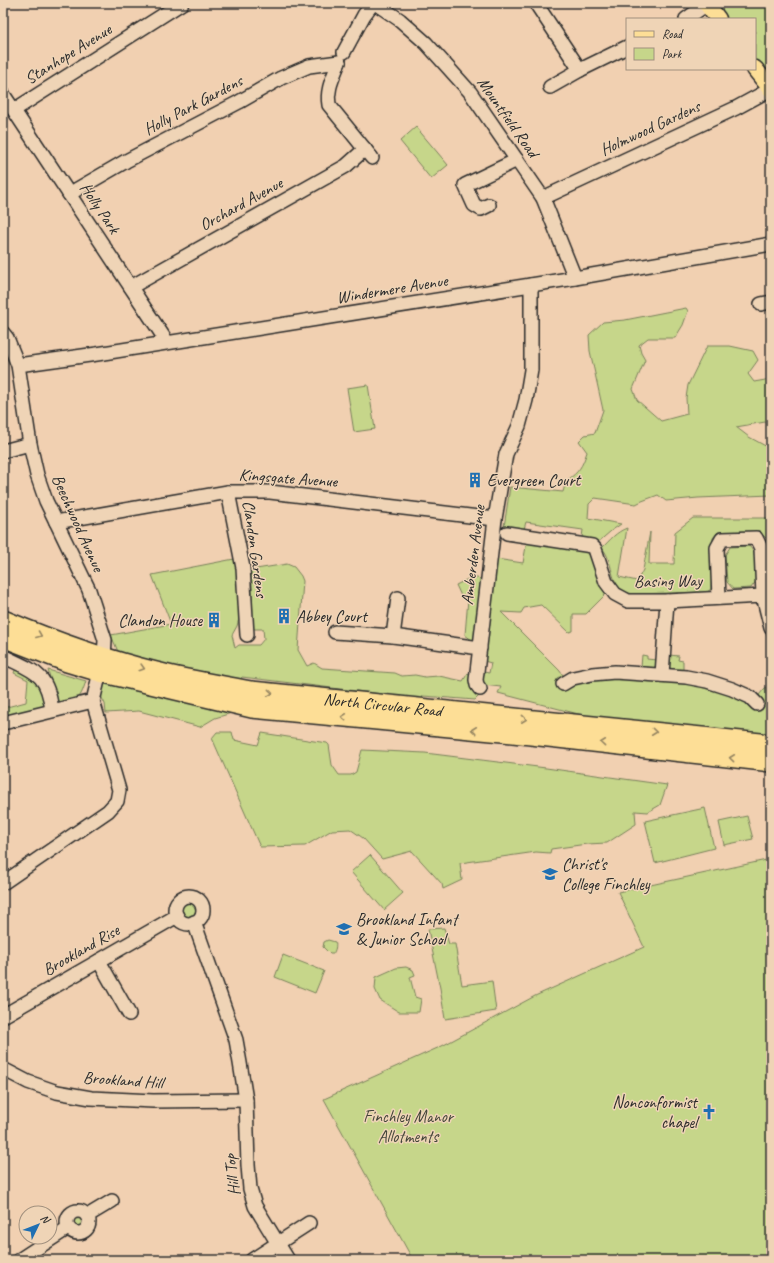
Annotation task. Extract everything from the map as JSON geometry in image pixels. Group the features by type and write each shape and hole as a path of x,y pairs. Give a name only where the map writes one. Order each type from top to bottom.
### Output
{"highway":[{"name":"North Circular Road","path":"3,620 44,637 102,665 252,708 513,733 771,762"},
{"name":"North Circular Road","path":"3,637 67,662 155,672 251,691 771,744"}],"main road":[{"path":"706,4 717,18"},
{"path":"756,70 771,89"}],"street":[{"name":"Stanhope Avenue","path":"14,110 182,3"},
{"path":"342,57 364,15 374,3"},
{"name":"Mountfield Road","path":"374,3 400,20 426,43 470,92 543,198 575,278"},
{"path":"538,4 580,70"},
{"path":"687,18 706,4"},
{"path":"550,87 580,70 626,47"},
{"name":"Orchard Avenue","path":"131,287 368,154 329,105 329,88 342,57"},
{"name":"Holly Park Gardens","path":"69,194 126,161 239,102 281,78 309,66 342,57"},
{"name":"Holmwood Gardens","path":"543,198 736,108 771,89"},
{"name":"Holly Park","path":"3,94 167,342"},
{"path":"490,205 481,209 474,205 465,185 517,160"},
{"name":"Windermere Avenue","path":"18,365 97,354 532,285 771,244"},
{"name":"Amberden Avenue","path":"480,689 476,680 495,519 506,454 518,426 526,400 531,370 532,285"},
{"name":"Beechwood Avenue","path":"3,333 7,338 18,365 30,444 37,475 46,501 89,590 105,640 102,665 93,701"},
{"path":"3,451 30,444"},
{"name":"Kingsgate Avenue","path":"56,522 228,492 270,492 495,519"},
{"name":"Clandon Gardens","path":"228,492 243,568 247,635"},
{"name":"Basing Way","path":"507,533 592,546 596,550 606,582 615,594 628,601 667,601 763,596"},
{"name":"Basing Way","path":"719,598 717,548 722,539 756,538 761,548 763,596 771,628"},
{"path":"394,636 398,598"},
{"path":"662,675 667,601"},
{"path":"335,632 394,636 480,648"},
{"path":"3,656 37,673 45,682 50,696 52,710"},
{"path":"563,684 574,678 592,674 615,672 662,675 707,681 732,689 750,697 757,704"},
{"path":"3,723 93,701 119,790 117,801 108,811 3,883"},
{"path":"185,896 194,897 200,902 203,910 200,917 194,922 183,922 177,916 176,908 179,901 185,896"},
{"name":"Brookland Rise","path":"3,1016 177,916"},
{"path":"194,922 236,1040 246,1100"},
{"path":"99,961 128,1014"},
{"name":"Brookland Hill","path":"3,1069 28,1082 57,1092 92,1098 153,1101 246,1100"},
{"name":"Hill Top","path":"246,1100 250,1189 255,1206 288,1260"},
{"path":"19,1260 68,1228 72,1232 82,1233 89,1226 87,1216 112,1201"},
{"path":"252,1260 309,1223"}],"green space":[{"path":"706,3 771,3 771,89 756,70 756,18 717,18"},
{"path":"416,127 448,165 431,179 400,141"},
{"path":"686,308 688,311 683,325 675,338 648,338 639,345 645,360 633,389 637,400 661,421 687,414 686,398 688,385 707,346 730,346 753,351 758,360 748,374 754,382 771,379 771,421 736,427 749,437 771,449 771,495 666,501 658,495 636,504 595,498 589,504 588,518 621,524 596,544 582,537 583,530 526,522 524,529 504,527 510,487 563,492 566,481 580,469 587,452 579,441 585,435 595,433 603,410 590,351 589,335 603,322 625,320"},
{"path":"368,385 375,429 354,432 347,388"},
{"path":"693,518 771,518 771,609 767,539 759,531 718,532 713,538 711,589 707,592 634,594 625,592 620,588 613,576 609,561 602,548 613,536 627,528 619,577 637,581 643,570 650,532 649,564 674,564 675,532"},
{"path":"527,541 580,549 590,555 597,564 600,583 606,594 586,614 573,614 573,631 569,632 541,605 524,608 521,613 501,612 559,670 563,675 560,682 572,682 604,677 608,679 693,682 707,689 714,690 721,688 759,699 759,695 771,684 771,735 586,716 498,693 501,687 483,685 484,672 489,673 491,663 484,661 496,559 523,563"},
{"path":"749,546 754,552 756,581 751,588 733,589 727,582 725,555 730,547"},
{"path":"234,559 242,581 241,611 237,626 232,635 235,648 239,645 259,645 264,639 263,629 253,629 252,583 250,570 287,564 294,567 303,581 298,650 307,666 314,663 322,668 395,673 402,676 439,676 463,681 468,673 472,677 480,695 475,700 423,696 422,699 242,677 238,682 119,654 111,635 171,624 152,575"},
{"path":"472,577 481,579 476,643 465,635 468,599 462,598 456,585"},
{"path":"642,655 647,656 647,659 656,660 655,669 641,667"},
{"path":"669,655 679,656 678,660 683,661 683,672 668,670"},
{"path":"16,668 36,677 47,707 3,718 3,708 26,702 28,680 14,673"},
{"path":"48,670 86,681 79,697 74,700 57,704"},
{"path":"103,681 235,712 215,718 200,727 139,711 106,713 105,704 100,694"},
{"path":"217,732 232,732 234,740 258,745 262,733 327,743 329,745 332,765 339,775 351,775 356,772 362,750 425,753 667,785 660,805 648,812 635,811 636,824 607,843 551,849 550,853 536,852 460,863 462,880 443,889 442,884 412,851 382,859 363,838 350,829 332,830 305,846 260,847 212,738"},
{"path":"705,808 714,848 655,863 645,821"},
{"path":"747,816 753,839 724,845 719,822"},
{"path":"370,855 403,893 384,910 351,872"},
{"name":"Finchley Manor Allotments","path":"771,859 771,1260 413,1260 324,1099 442,1046 535,996 644,947 618,892"},
{"path":"189,899 196,902 199,909 196,916 189,919 182,916 179,909 182,902"},
{"path":"444,928 449,944 455,944 462,985 492,981 496,1011 445,1019 428,929"},
{"path":"328,940 336,943 336,948 333,954 330,954 323,947 324,942"},
{"path":"283,955 324,971 315,993 275,977"},
{"path":"406,967 413,970 415,975 410,977 415,997 421,999 419,1012 399,1012 380,1000 375,989 376,977 396,968"},
{"path":"78,1214 84,1216 86,1222 84,1228 78,1230 72,1228 70,1222 72,1216"}],"place":[{"name":"Evergreen Court","path":"475,480"},
{"name":"Abbey Court","path":"284,616"},
{"name":"Clandon House","path":"214,620"},
{"name":"Christ's College Finchley","path":"550,874"},
{"name":"Brookland Infant & Junior School","path":"344,929"},
{"name":"Nonconformist chapel","path":"709,1112"}]}
